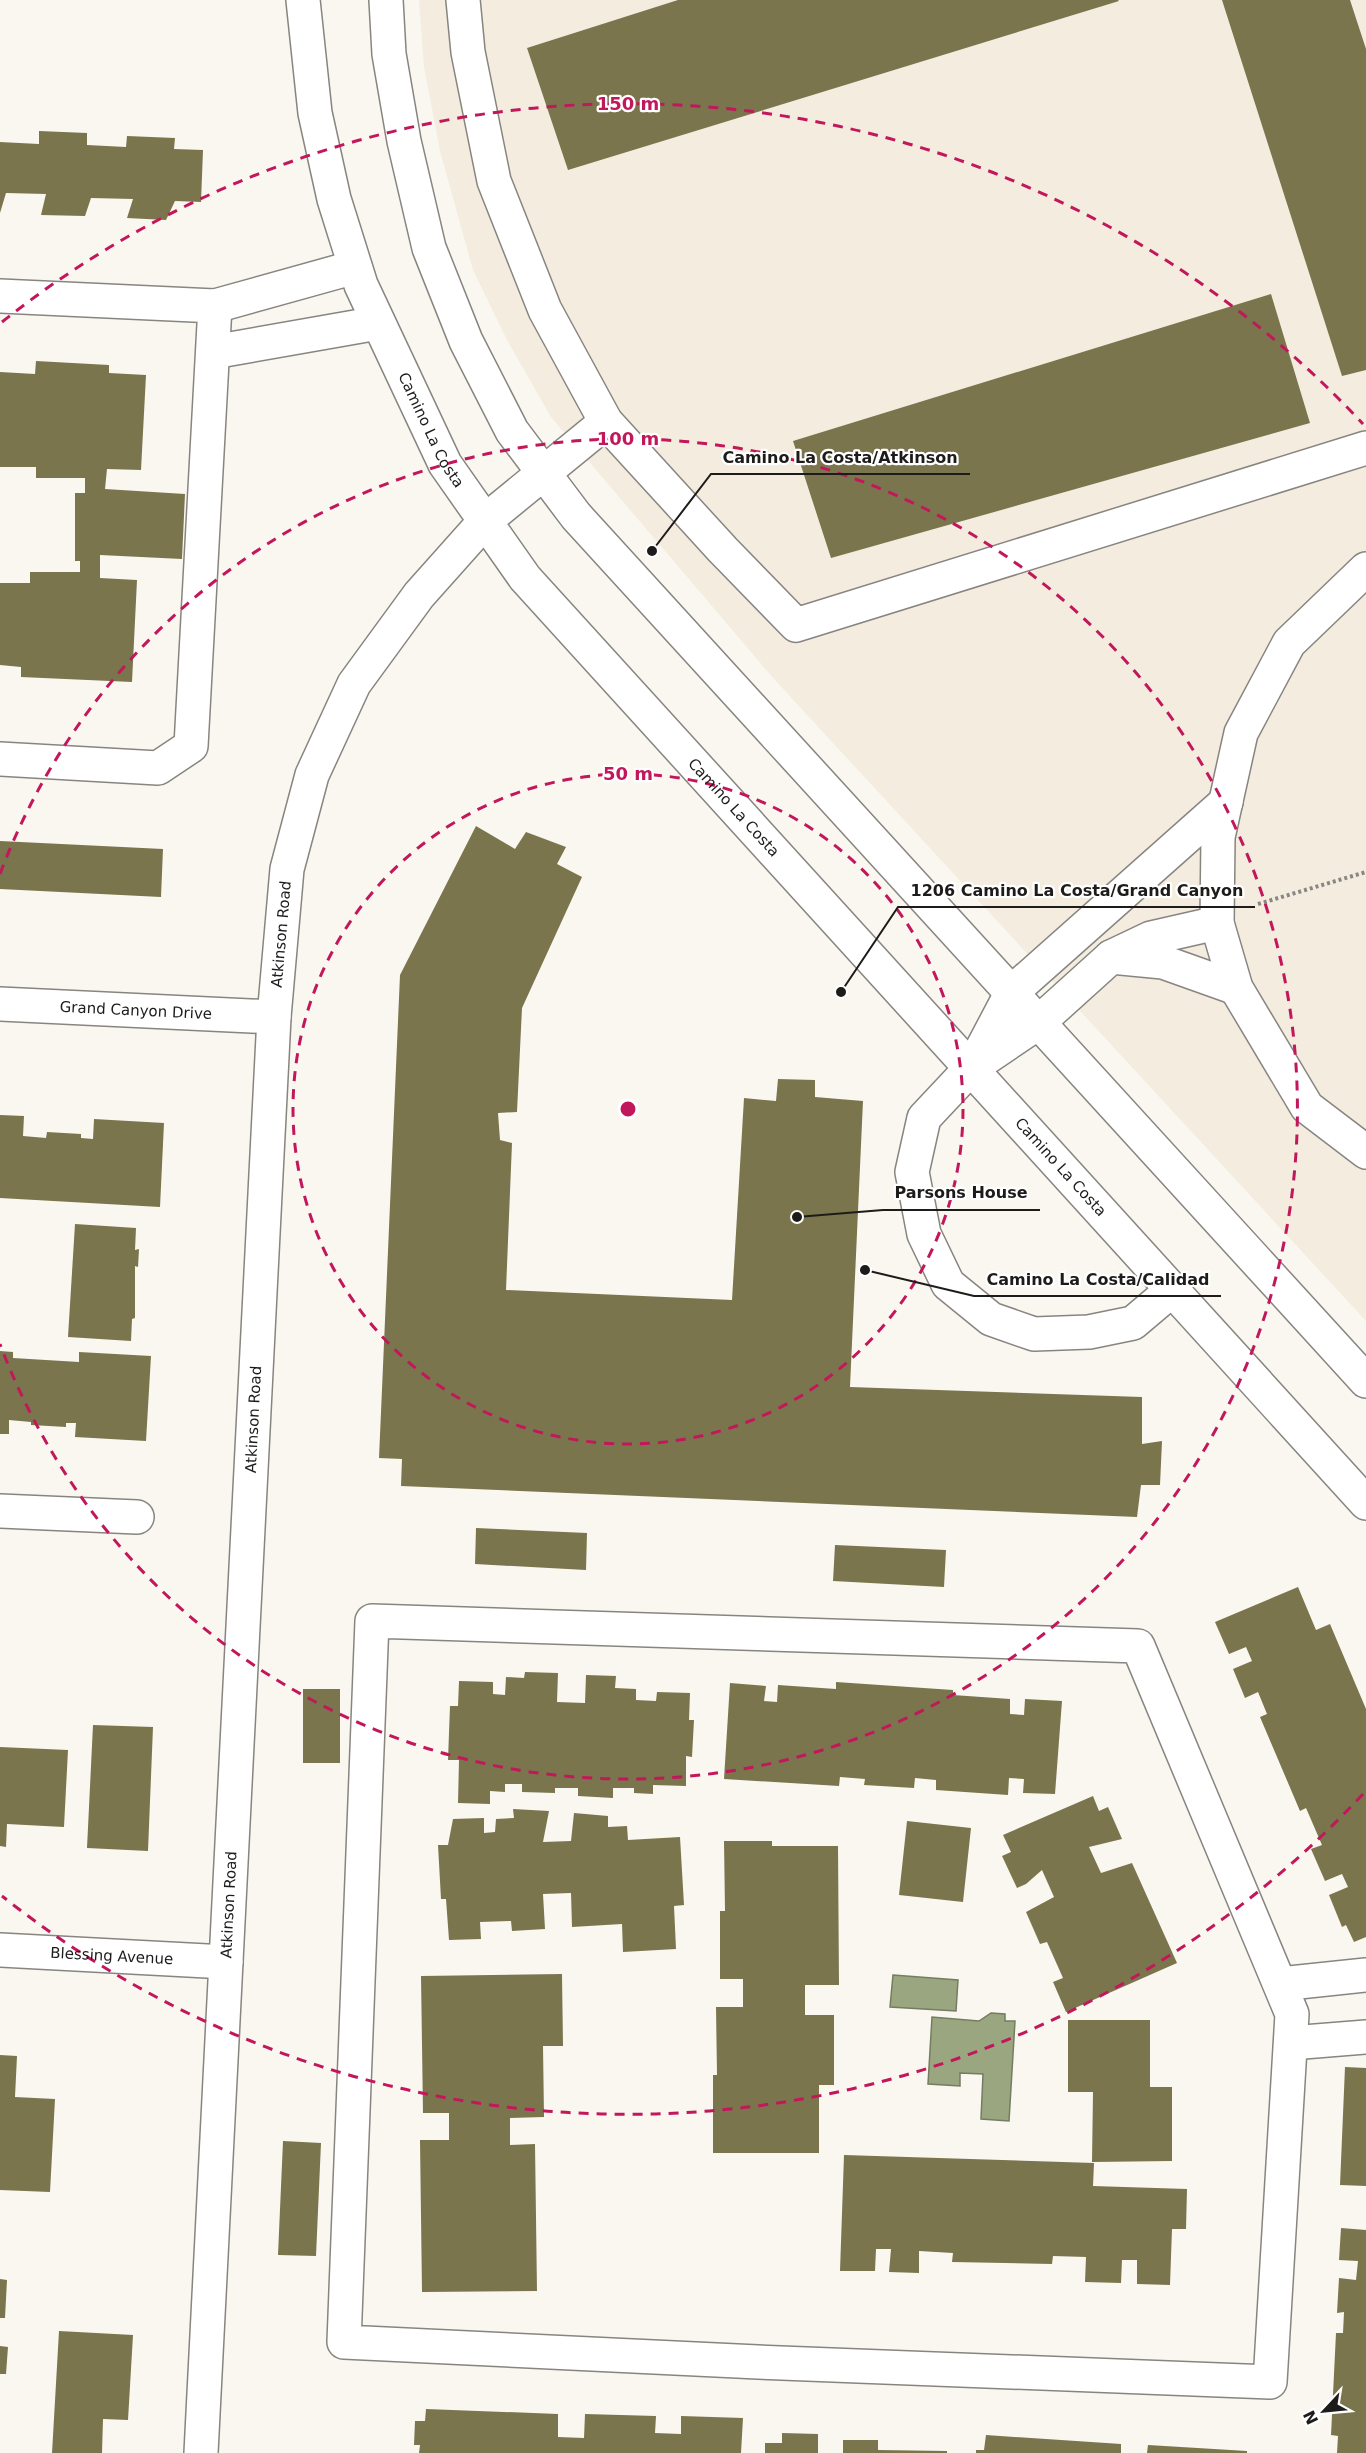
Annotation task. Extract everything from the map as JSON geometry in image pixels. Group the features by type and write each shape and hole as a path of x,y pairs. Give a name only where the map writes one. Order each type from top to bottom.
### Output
{"street":[{"name":"Camino La Costa","path":"303,0 315,113 334,199 361,285 445,464 525,578 1366,1503"},
{"path":"387,0 389,54 404,141 429,248 466,340 512,431 576,516 1366,1382"},
{"path":"463,0 468,52 494,181 545,310 606,422 796,625 1366,447"},
{"path":"0,296 215,306 355,267"},
{"path":"0,759 158,768 191,746 215,306"},
{"path":"213,352 378,323"},
{"name":"Atkinson Road","path":"201,2453 274,1017 287,869 312,776 354,684 419,595 485,521 606,422"},
{"path":"1366,569 1288,643 1241,733 1218,837 1217,923 1236,988 1307,1107 1366,1152"},
{"path":"971,1068 1012,992 1226,802"},
{"path":"1172,1290 1133,1323 1089,1332 1034,1334 990,1319 948,1284 924,1234 912,1172 924,1118 971,1068 1039,1022 1111,957 1151,938 1217,923"},
{"path":"1111,957 1162,962 1236,988"},
{"name":"Grand Canyon Drive","path":"0,1004 274,1017"},
{"path":"0,1511 137,1517"},
{"path":"372,1621 1138,1647 1292,2014 1291,2043 1270,2382 344,2342 372,1621"},
{"name":"Blessing Avenue","path":"0,1950 226,1962"},
{"path":"1280,1984 1366,1975"},
{"path":"1291,2043 1366,2037"}],"path":[{"path":"1257,904 1366,872"}],"shaded area":[{"path":"419,0 1366,0 1366,1321 774,679 551,417 507,340 473,270 440,151 424,67"},
{"path":"893,1975 958,1980 956,2011 890,2007"},
{"path":"991,2013 1005,2014 1005,2021 1015,2021 1009,2121 981,2119 983,2074 960,2073 960,2086 928,2084 932,2017 979,2021"}],"building":[{"path":"678,0 1119,1 568,170 527,48"},
{"path":"1222,0 1350,0 1366,49 1366,370 1342,376"},
{"path":"39,131 87,133 87,145 126,147 127,136 175,138 174,149 203,150 201,202 175,201 166,220 127,218 133,199 91,198 85,216 41,215 46,194 6,193 0,213 0,142 39,144"},
{"path":"1271,294 1310,423 831,558 793,441"},
{"path":"36,361 109,365 109,373 146,375 141,470 107,469 105,489 185,494 182,559 100,555 100,578 137,580 132,682 21,677 21,667 0,665 0,583 30,583 30,572 80,572 80,561 75,561 75,493 85,493 85,478 36,478 36,467 0,467 0,372 35,374"},
{"path":"476,826 515,849 526,832 566,847 557,864 582,877 522,1008 517,1112 498,1113 500,1140 512,1143 506,1290 732,1300 744,1098 776,1101 778,1079 815,1080 815,1097 863,1101 850,1387 1142,1397 1142,1444 1162,1441 1160,1485 1141,1485 1137,1517 401,1486 402,1459 379,1458 400,975"},
{"path":"0,841 163,849 161,897 0,889"},
{"path":"0,1115 24,1116 23,1136 46,1138 47,1132 81,1134 81,1138 93,1139 94,1119 164,1123 160,1207 0,1198"},
{"path":"75,1224 136,1228 135,1250 139,1249 138,1267 135,1266 135,1318 132,1319 131,1341 68,1337"},
{"path":"0,1351 13,1352 13,1358 79,1362 79,1352 151,1356 146,1441 75,1437 76,1423 66,1423 66,1427 31,1425 31,1422 9,1420 9,1434 0,1434"},
{"path":"476,1528 587,1533 586,1570 475,1564"},
{"path":"835,1545 946,1550 944,1587 833,1581"},
{"path":"1298,1587 1316,1630 1330,1624 1366,1709 1366,1937 1354,1942 1346,1925 1342,1927 1329,1895 1348,1887 1342,1874 1325,1881 1311,1849 1322,1845 1306,1808 1300,1811 1260,1717 1267,1714 1258,1692 1245,1698 1233,1669 1252,1661 1246,1647 1229,1654 1215,1622"},
{"path":"525,1672 558,1673 557,1702 585,1703 586,1675 616,1676 615,1688 636,1689 636,1700 656,1701 657,1692 690,1693 689,1720 694,1720 692,1757 686,1756 686,1786 653,1785 653,1794 634,1793 634,1788 613,1788 613,1798 578,1796 578,1788 555,1788 555,1793 522,1792 522,1784 505,1784 505,1792 490,1791 490,1804 458,1803 459,1760 448,1760 450,1706 458,1706 459,1681 493,1682 493,1694 505,1695 506,1677 524,1678"},
{"path":"836,1682 953,1690 953,1695 1010,1699 1010,1714 1024,1715 1025,1699 1062,1701 1055,1794 1023,1793 1024,1779 1009,1778 1008,1795 936,1790 936,1780 915,1778 914,1788 864,1785 865,1779 840,1777 839,1786 724,1779 730,1683 766,1686 764,1701 777,1702 778,1685 836,1689"},
{"path":"303,1689 340,1689 340,1763 303,1763"},
{"path":"93,1725 153,1727 148,1851 87,1848"},
{"path":"0,1747 68,1750 64,1827 7,1824 6,1847 0,1846"},
{"path":"1093,1796 1099,1811 1108,1807 1122,1839 1089,1847 1101,1873 1132,1863 1177,1963 1066,2012 1053,1982 1063,1978 1047,1942 1040,1944 1026,1912 1054,1897 1042,1870 1026,1884 1017,1888 1002,1856 1011,1852 1003,1835"},
{"path":"513,1809 549,1811 543,1842 571,1841 574,1813 608,1816 608,1827 627,1826 628,1840 680,1837 684,1905 674,1906 676,1949 623,1952 622,1924 572,1927 571,1893 543,1894 545,1929 512,1931 511,1921 480,1922 481,1939 449,1940 446,1899 441,1899 438,1845 448,1845 453,1819 484,1818 484,1833 495,1832 496,1819 514,1818"},
{"path":"907,1821 971,1828 963,1902 899,1895"},
{"path":"724,1841 772,1841 772,1846 838,1846 839,1985 805,1985 805,2015 834,2015 834,2085 819,2085 819,2153 713,2153 713,2075 717,2075 716,2007 743,2007 743,1979 720,1979 720,1911 725,1911"},
{"path":"562,1974 563,2046 543,2046 544,2117 510,2118 510,2145 535,2144 537,2291 422,2292 420,2140 449,2140 449,2113 423,2113 421,1976"},
{"path":"1068,2020 1150,2020 1150,2087 1172,2087 1172,2161 1092,2162 1093,2092 1068,2092"},
{"path":"0,2055 17,2056 15,2097 55,2099 50,2192 0,2190"},
{"path":"1345,2067 1366,2068 1366,2186 1340,2185"},
{"path":"283,2141 321,2143 316,2256 278,2255"},
{"path":"844,2155 1094,2163 1093,2186 1187,2189 1186,2229 1172,2229 1170,2285 1137,2284 1137,2260 1122,2260 1121,2283 1085,2282 1086,2257 1053,2256 1052,2264 952,2262 953,2253 919,2251 919,2273 889,2272 891,2249 876,2249 875,2271 840,2271"},
{"path":"1341,2228 1366,2230 1366,2453 1337,2453 1338,2436 1331,2435 1336,2333 1343,2333 1344,2312 1337,2313 1339,2278 1356,2280 1358,2261 1339,2260"},
{"path":"0,2279 7,2280 5,2318 0,2318"},
{"path":"59,2331 133,2335 128,2420 103,2419 102,2453 52,2453"},
{"path":"0,2346 8,2347 6,2374 0,2374"},
{"path":"426,2409 558,2414 558,2437 584,2438 585,2414 656,2416 655,2433 681,2434 681,2416 743,2418 741,2453 419,2453 420,2445 414,2445 415,2421 425,2421"},
{"path":"782,2433 818,2434 818,2453 765,2453 765,2443 782,2443"},
{"path":"986,2435 1121,2444 1121,2453 976,2453 976,2450 984,2450"},
{"path":"843,2440 878,2440 878,2450 947,2451 947,2453 843,2453"},
{"path":"1148,2445 1247,2451 1247,2453 1147,2453"}],"place":[{"name":"Camino La Costa/Atkinson","path":"652,551"},
{"name":"1206 Camino La Costa/Grand Canyon","path":"841,992"},
{"name":"Parsons House","path":"797,1217"},
{"name":"Camino La Costa/Calidad","path":"865,1270"}]}
